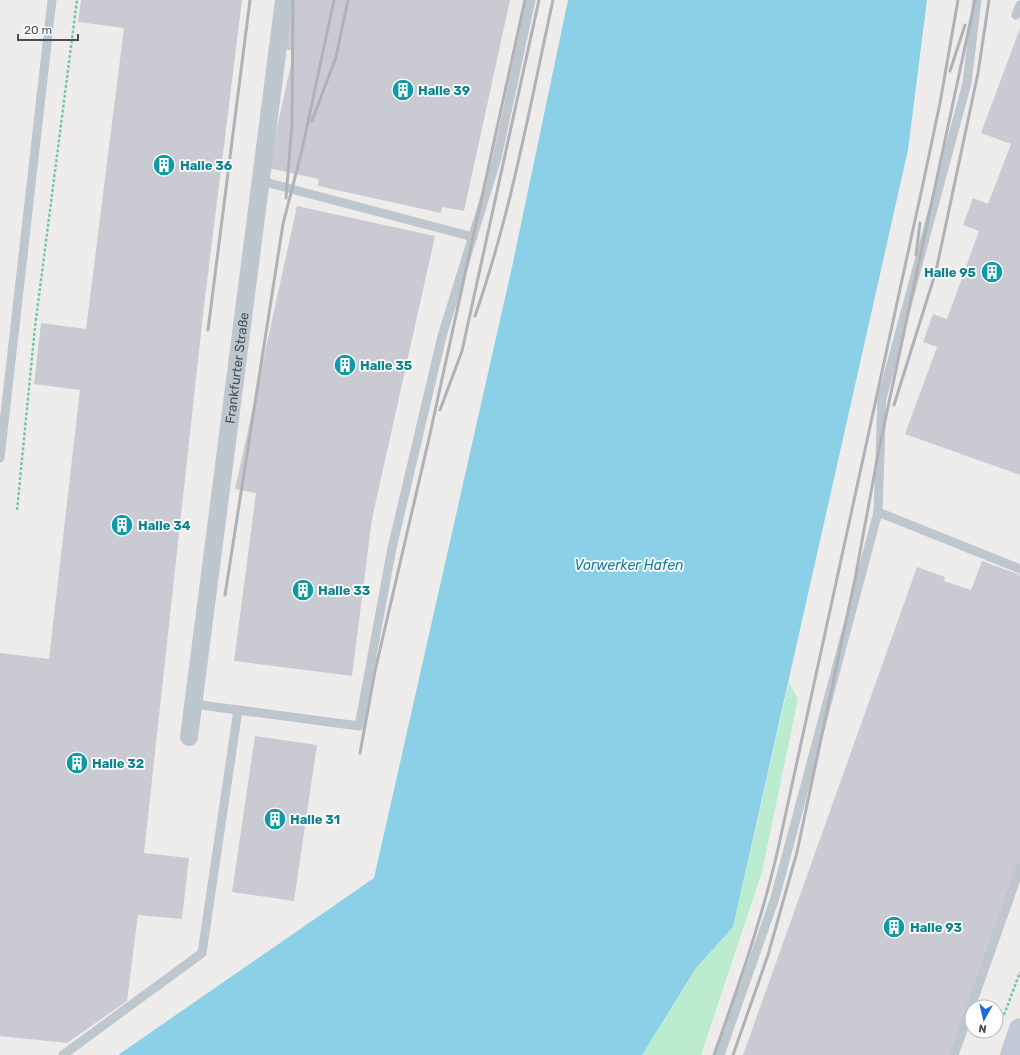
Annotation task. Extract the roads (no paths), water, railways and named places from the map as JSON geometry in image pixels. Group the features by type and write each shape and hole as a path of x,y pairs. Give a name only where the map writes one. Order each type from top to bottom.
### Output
{"street":[{"name":"Frankfurter Straße","path":"189,737 284,0"},
{"path":"1010,1055 1020,1029"}],"lane":[{"path":"0,458 2,417 52,0"},
{"path":"193,704 359,726 396,533 442,336 497,158 531,0"},
{"path":"720,1055 775,898 878,512 882,398 967,83 976,0"},
{"path":"1016,15 1020,5"},
{"path":"261,181 473,237"},
{"path":"878,512 1020,569"},
{"path":"63,1055 202,952 238,710"},
{"path":"954,1055 1020,868"}],"water":[{"name":"Vorwerker Hafen","path":"568,0 927,0 908,150 733,927 696,968 642,1055 118,1055 374,878 512,267"}],"railway":[{"path":"208,330 250,0"},
{"path":"286,198 292,123 293,0"},
{"path":"225,595 283,224 302,150 334,0"},
{"path":"312,121 336,57 348,0"},
{"path":"360,753 375,671 430,434 525,0"},
{"path":"440,410 462,351 539,0"},
{"path":"475,316 499,238 519,159 553,0"},
{"path":"714,1055 741,978 772,875 924,179 940,103 958,0"},
{"path":"733,1055 768,955 797,852 855,579 879,449 975,0"},
{"path":"894,405 936,271 978,73 989,0"},
{"path":"950,71 965,25"},
{"path":"916,255 920,223"}],"place":[{"name":"Halle 39","path":"403,90"},
{"name":"Halle 36","path":"164,165"},
{"name":"Halle 95","path":"992,272"},
{"name":"Halle 35","path":"345,365"},
{"name":"Halle 34","path":"122,525"},
{"name":"Halle 33","path":"303,590"},
{"name":"Halle 32","path":"77,763"},
{"name":"Halle 31","path":"275,819"},
{"name":"Halle 93","path":"894,927"}]}
